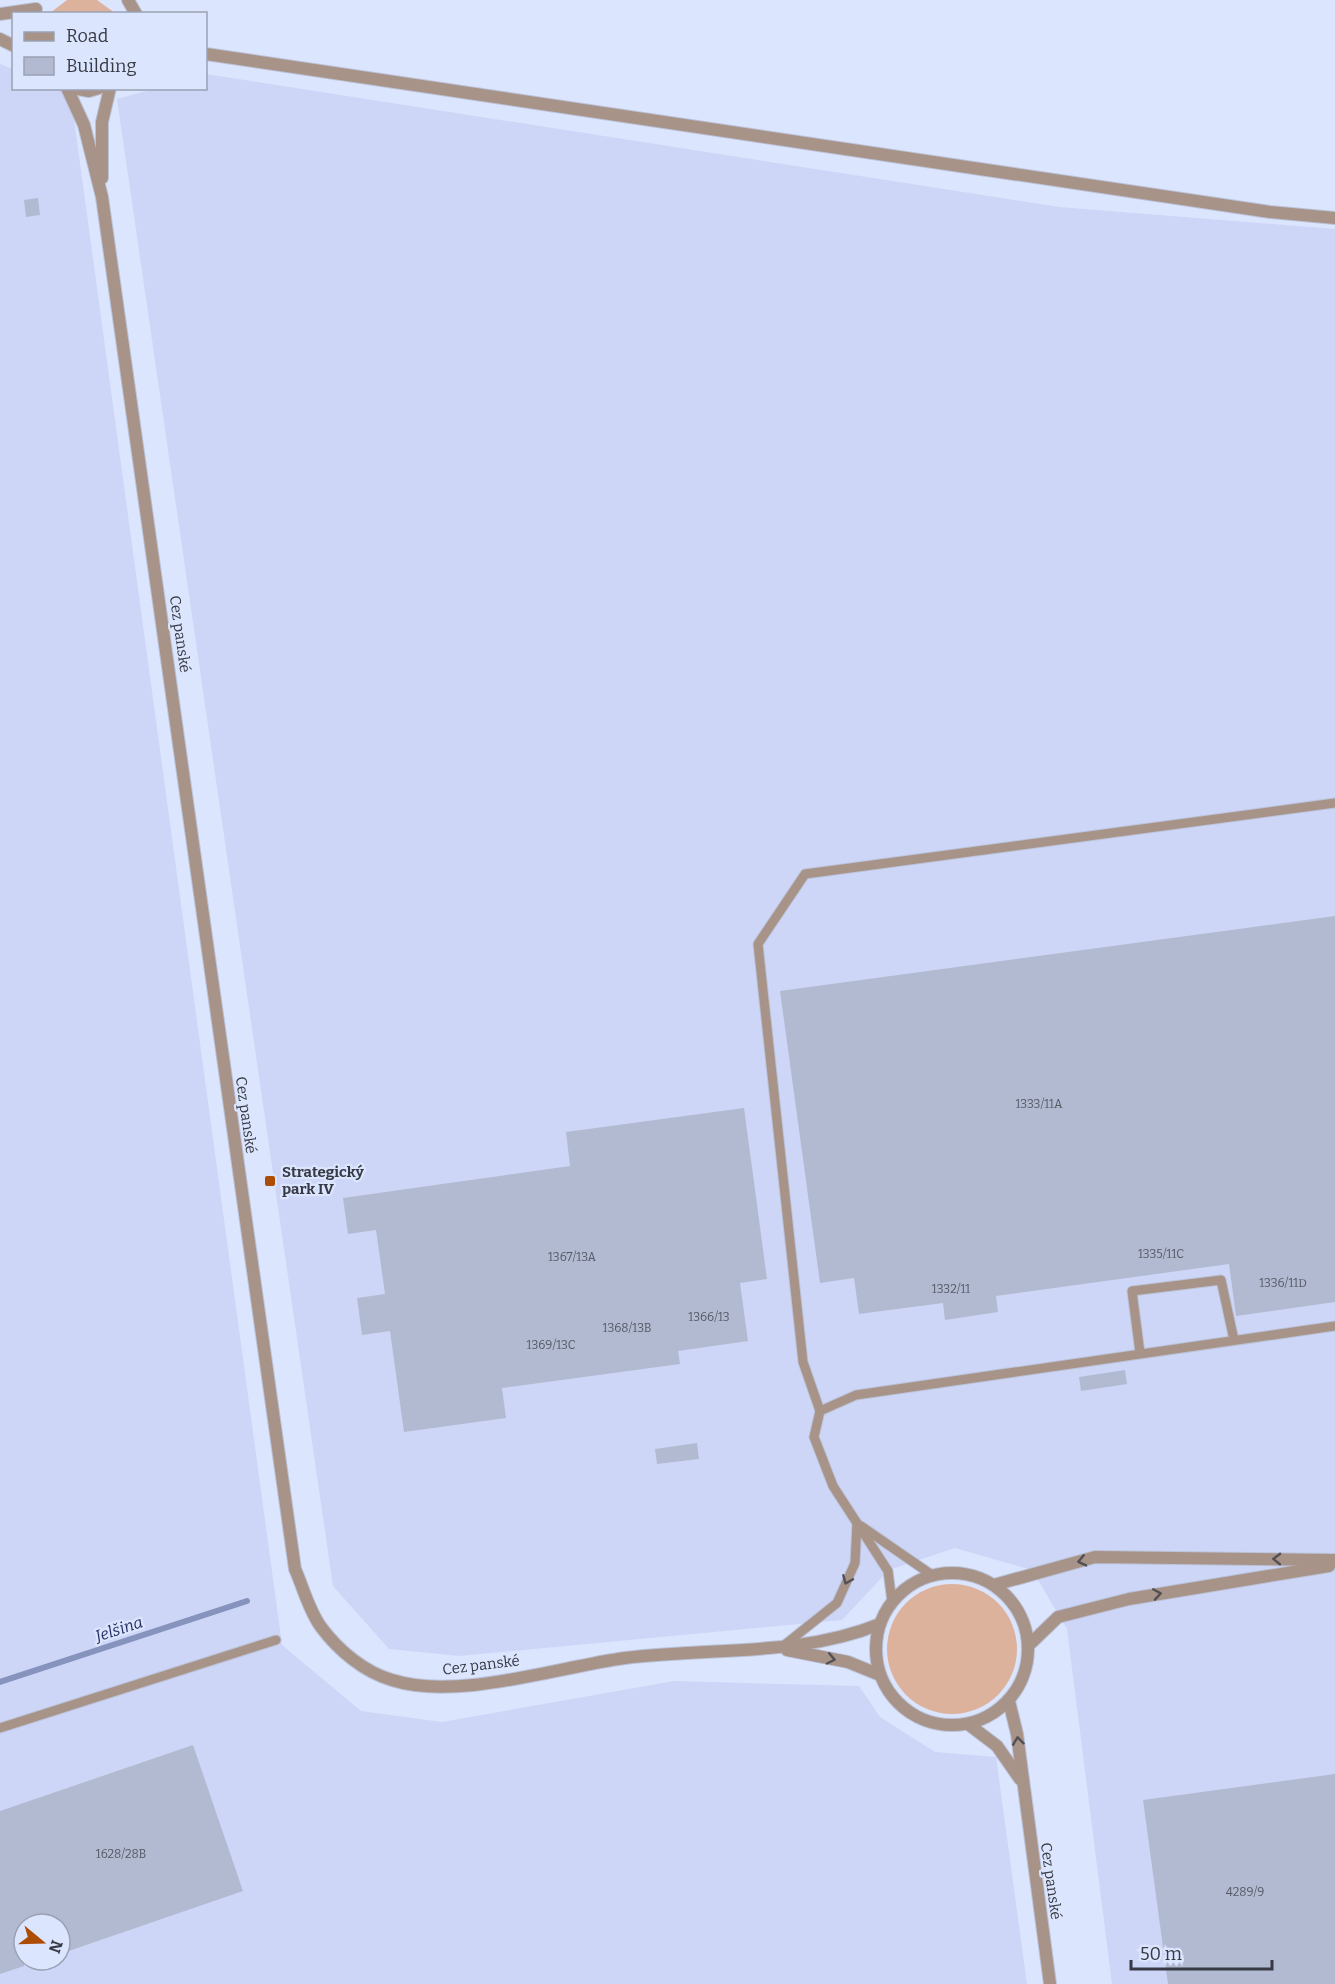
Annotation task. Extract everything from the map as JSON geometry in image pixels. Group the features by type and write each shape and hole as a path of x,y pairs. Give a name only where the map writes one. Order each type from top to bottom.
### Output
{"street":[{"path":"13,12 38,8"},
{"path":"207,56 1258,210 1335,218"},
{"name":"Cez panské","path":"68,90 84,125 102,197 294,1569 320,1626 353,1661 392,1680 434,1686 477,1684 624,1658 780,1648 848,1637 880,1624"},
{"name":"Cez panské","path":"102,197 102,122 110,90"},
{"path":"994,1585 1095,1557 1335,1560"},
{"path":"1029,1645 1058,1617 1129,1599 1335,1565"},
{"path":"956,1573 980,1577 994,1585 1016,1607 1025,1626 1029,1645 1027,1665 1020,1684 1009,1701 994,1714 969,1724 941,1725 915,1717 894,1699 880,1675 876,1648 880,1624 892,1602 910,1585 932,1575 956,1573"},
{"name":"Cez panské","path":"780,1648 848,1662 880,1675"},
{"name":"Cez panské","path":"1009,1701 1017,1734 1050,1984"},
{"name":"Cez panské","path":"969,1724 998,1746 1022,1783"}],"lane":[{"path":"892,1602 888,1571 833,1486 814,1437 820,1412 803,1362 758,944 805,874 1335,803"},
{"path":"1140,1353 1132,1292 1221,1280 1234,1340"},
{"path":"820,1412 856,1395 1335,1326"},
{"path":"780,1648 837,1603 855,1563 857,1523"},
{"path":"857,1523 932,1575"},
{"path":"0,1728 276,1640"}],"shaded area":[{"path":"67,0 97,0 114,12 51,12"},
{"path":"0,64 12,69 12,90 70,90 282,1645 361,1711 442,1722 674,1681 859,1686 880,1717 935,1752 996,1757 1027,1984 0,1984"},
{"path":"207,74 1059,207 1335,229 1335,1984 1112,1984 1067,1629 1032,1570 955,1548 889,1570 842,1620 459,1656 389,1649 333,1586 117,99 150,90 207,90"},
{"path":"952,1584 977,1589 998,1603 1012,1624 1017,1649 1012,1674 998,1695 977,1709 952,1714 927,1709 906,1695 892,1674 887,1649 892,1624 906,1603 927,1589"}],"building":[{"path":"38,198 40,215 26,217 24,200"},
{"path":"1335,916 1335,1302 1236,1316 1229,1264 996,1296 998,1312 945,1320 943,1303 859,1314 854,1278 820,1283 780,991"},
{"path":"744,1108 767,1279 740,1283 748,1341 678,1351 680,1364 502,1388 506,1418 404,1432 390,1331 362,1335 357,1298 385,1294 376,1230 348,1234 343,1198 570,1166 566,1132"},
{"path":"1125,1370 1127,1384 1081,1391 1079,1377"},
{"path":"697,1443 699,1459 657,1464 655,1449"},
{"path":"193,1745 243,1891 72,1950 72,1912 12,1912 12,1970 0,1974 0,1811"},
{"path":"1335,1774 1335,1984 1168,1984 1143,1800"}],"waterway":[{"name":"Jelšina","path":"0,1682 247,1601"}],"place":[{"name":"Strategický park IV","path":"270,1181"}]}
